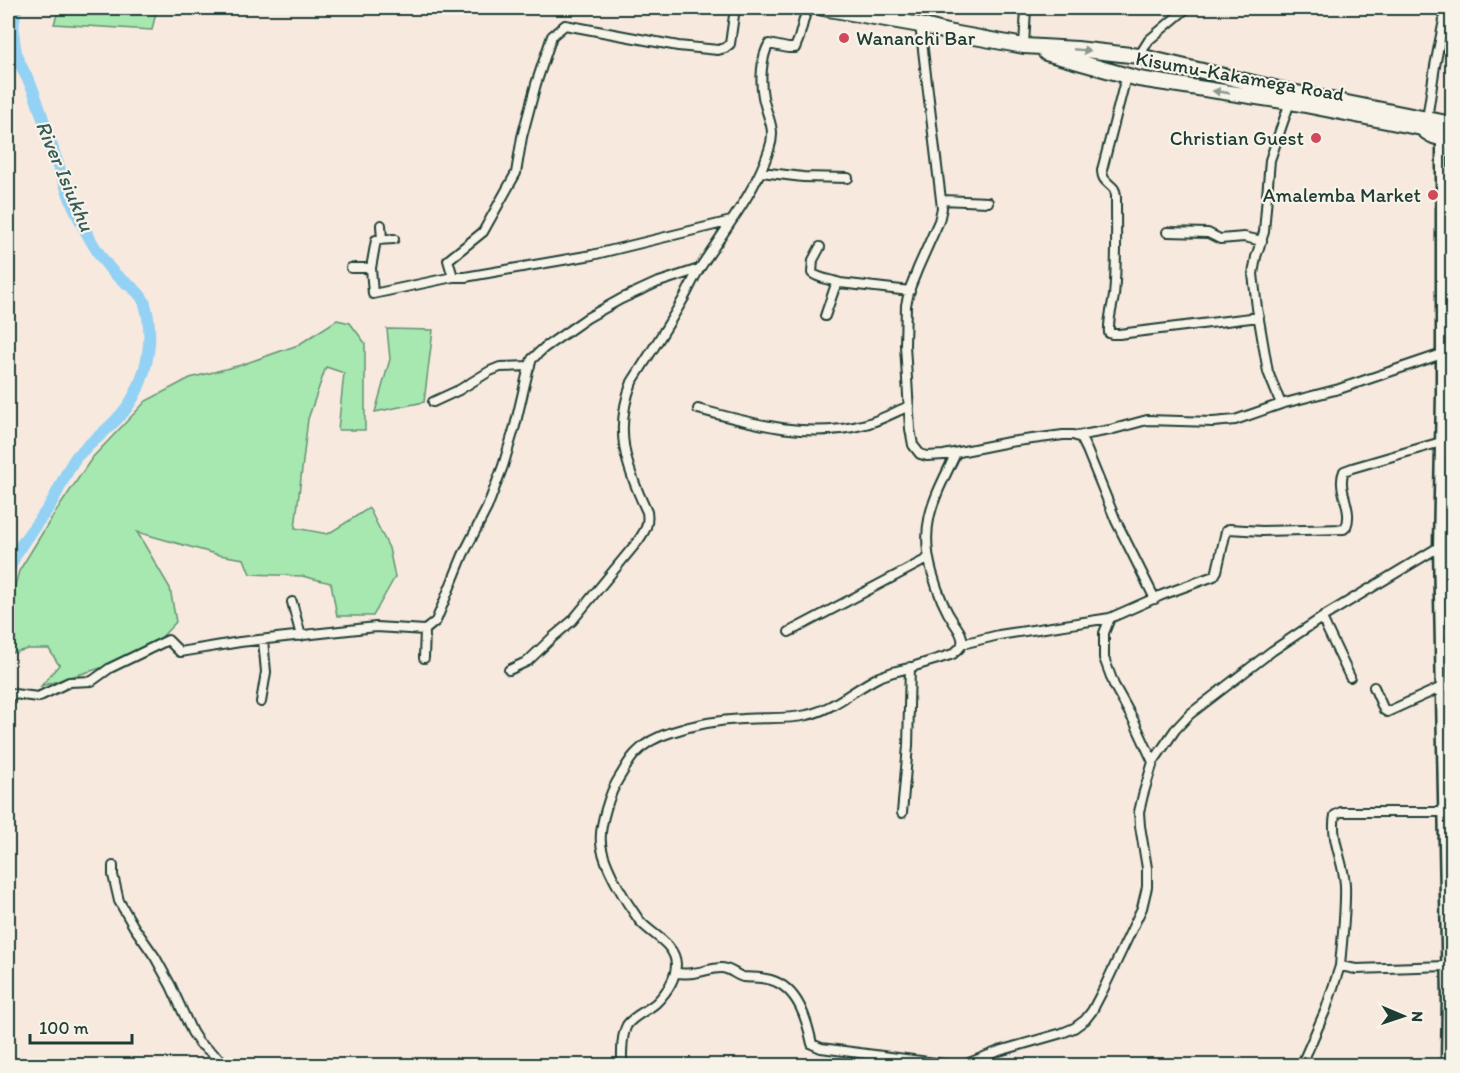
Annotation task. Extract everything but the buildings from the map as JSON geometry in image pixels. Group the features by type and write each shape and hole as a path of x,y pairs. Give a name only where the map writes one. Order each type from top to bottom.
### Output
{"highway":[{"name":"Kisumu-Kakamega Road","path":"823,8 1024,46 1126,77 1423,123 1452,124"},
{"name":"Kisumu-Kakamega Road","path":"1024,46 1077,49 1160,60 1423,123 1449,140"},
{"path":"1155,82 1154,70 1160,60"}],"main road":[{"path":"1447,1065 1450,995 1447,966 1444,812 1447,633 1439,547 1447,442 1442,354 1447,339 1449,140"}],"street":[{"path":"453,277 448,260 483,232 516,173 536,84 552,36 565,25 678,46 718,50 730,44 735,8"},
{"path":"509,670 528,661 572,621 647,528 647,513 630,471 622,436 626,398 632,382 699,269 760,172 770,149 772,135 762,89 765,52 769,44 795,48 807,8"},
{"path":"902,22 910,8"},
{"path":"1024,46 1026,8"},
{"path":"1139,56 1149,40 1187,8"},
{"path":"1423,123 1444,20 1443,8"},
{"path":"920,25 942,200 941,215 918,268 905,315 904,345 910,429 913,445 920,454 934,456 1009,442 1063,435 1077,436 1147,420 1213,422 1235,420 1339,389 1442,354"},
{"path":"1126,77 1102,170 1105,182 1113,186 1116,191 1114,296 1108,326 1109,333 1119,334 1259,317"},
{"path":"1281,405 1268,372 1253,274 1266,219 1270,160 1290,102"},
{"path":"760,172 803,177 848,178"},
{"path":"942,200 988,202"},
{"path":"394,239 376,240 371,268 373,294 453,277 591,255 731,221"},
{"path":"381,225 382,240"},
{"path":"1167,232 1208,233 1220,239 1244,237 1262,241"},
{"path":"820,246 813,260 812,273 817,277 840,283 910,291"},
{"path":"351,268 371,268"},
{"path":"8,699 14,694 38,697 69,682 92,681 110,668 168,640 180,652 240,642 376,627 425,630 436,621 463,555 487,508 512,436 532,359 587,318 621,299 699,269"},
{"path":"825,316 835,287 840,283"},
{"path":"433,402 500,367 530,366"},
{"path":"698,409 767,426 803,431 838,430 866,424 909,406"},
{"path":"1077,436 1082,440 1116,521 1155,598"},
{"path":"962,644 999,635 1110,618 1215,575 1226,531 1229,529 1262,531 1344,529 1348,520 1342,480 1344,471 1447,442"},
{"path":"622,1065 626,1026 655,1003 669,986 674,978 676,964 674,955 666,943 640,921 625,898 610,870 601,844 603,825 615,784 638,750 650,741 690,726 714,721 807,715 825,708 882,676 953,654 961,647 961,634 940,598 929,558 927,531 930,509 956,453"},
{"path":"675,973 693,973 719,968 744,977 773,980 784,986 794,997 806,1019 812,1044 821,1048 960,1065 1074,1028 1092,1011 1142,908 1147,887 1147,868 1139,812 1153,762 1175,730 1190,714 1272,651 1439,547"},
{"path":"789,632 929,558"},
{"path":"292,602 301,636"},
{"path":"1110,618 1104,633 1104,658 1114,685 1153,762"},
{"path":"1322,618 1350,676"},
{"path":"424,658 425,630"},
{"path":"261,702 266,672 263,640"},
{"path":"902,813 908,746 910,668"},
{"path":"1374,687 1387,712 1447,687"},
{"path":"1301,1065 1326,1008 1340,966 1345,884 1335,834 1335,815 1341,812 1444,812"},
{"path":"113,866 119,902 155,957 192,1032 199,1043 229,1065"},
{"path":"1340,966 1356,969 1447,966"}],"green space":[{"path":"59,8 157,8 152,30 54,24"},
{"path":"337,320 350,323 365,343 365,430 338,430 344,373 326,367 308,419 295,528 328,534 369,508 389,548 395,577 373,616 337,616 331,583 302,576 250,574 244,559 219,555 137,532 170,588 176,622 160,639 104,667 41,686 59,665 49,649 28,649 8,654 8,611 19,571 92,458 146,401 190,378 241,365 298,345"},
{"path":"387,329 433,330 424,402 375,412 390,359"}],"waterway":[{"name":"River Isiukhu","path":"8,573 19,549 51,504 77,456 117,419 135,395 146,365 149,334 143,299 117,276 102,258 70,197 33,90 17,57 14,41 14,18 17,8"}],"place":[{"name":"Wananchi Bar","path":"844,38"},
{"name":"Christian Guest","path":"1316,138"},
{"name":"Amalemba Market","path":"1433,195"}]}
